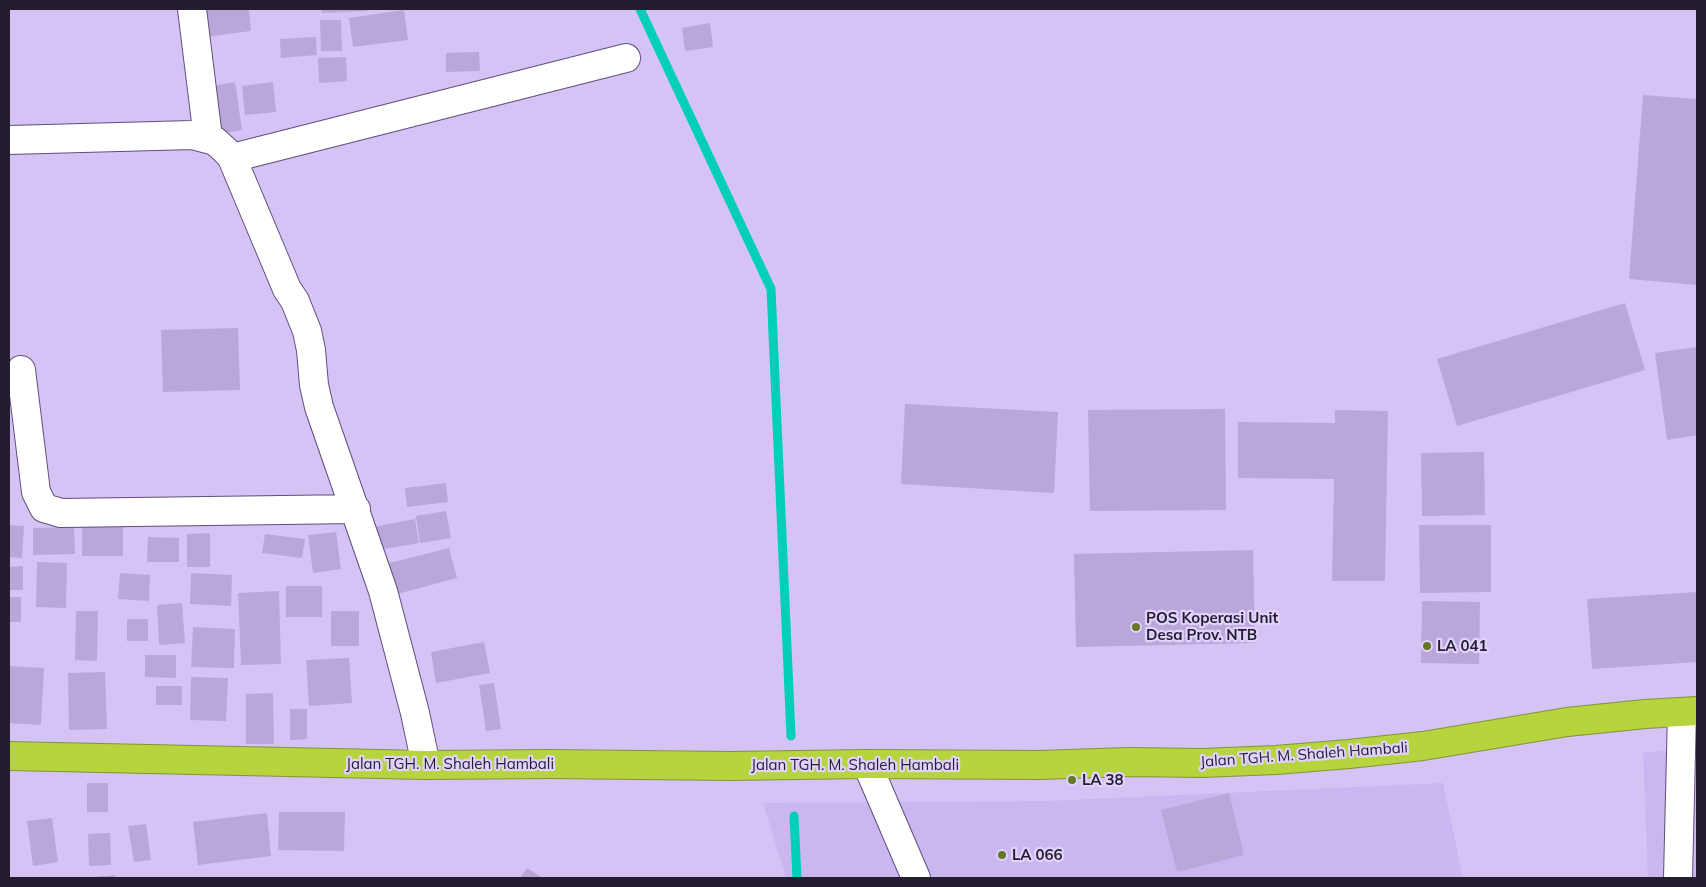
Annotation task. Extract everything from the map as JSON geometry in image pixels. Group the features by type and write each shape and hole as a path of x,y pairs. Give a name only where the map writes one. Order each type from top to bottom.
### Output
{"highway":[{"name":"Jalan TGH. M. Shaleh Hambali","path":"9,756 426,765 730,766 867,764 1040,766 1276,760 1423,746 1567,722 1690,712"}],"street":[{"path":"192,9 208,138"},
{"path":"232,158 626,58"},
{"path":"9,140 192,135 208,138 221,146 232,158 287,289 295,301 307,331 311,350 314,385 319,407 383,591 415,713 426,765"},
{"path":"21,370 36,492 44,508 61,514 356,509"},
{"path":"1678,878 1690,712"},
{"path":"867,764 916,878"}],"shaded area":[{"path":"1697,750 1697,878 1648,878 1643,752"},
{"path":"1443,783 1463,878 786,878 763,803 1047,801"}],"building":[{"path":"201,9 249,9 251,31 204,37"},
{"path":"321,9 368,9 368,11 322,13"},
{"path":"404,10 408,40 353,47 349,18"},
{"path":"320,20 341,20 342,51 321,51"},
{"path":"710,23 713,47 685,51 682,28"},
{"path":"316,37 317,55 281,58 280,39"},
{"path":"479,52 480,71 446,72 446,53"},
{"path":"346,57 347,81 319,83 318,58"},
{"path":"235,82 242,130 219,134 212,86"},
{"path":"273,82 276,112 245,115 242,86"},
{"path":"1643,95 1697,99 1697,285 1629,279"},
{"path":"1625,303 1645,370 1457,426 1437,359"},
{"path":"238,328 240,390 163,392 161,330"},
{"path":"1697,347 1697,435 1667,440 1655,353"},
{"path":"905,404 1058,412 1054,493 901,484"},
{"path":"1225,409 1226,510 1090,511 1088,410"},
{"path":"1335,410 1388,411 1385,581 1332,581 1334,479 1238,478 1238,422 1335,423"},
{"path":"1484,452 1485,515 1422,516 1421,453"},
{"path":"446,483 448,502 407,507 405,488"},
{"path":"446,511 451,538 420,543 416,516"},
{"path":"415,519 419,543 378,550 373,527"},
{"path":"9,525 24,526 22,558 9,557"},
{"path":"1419,525 1491,525 1491,592 1420,593"},
{"path":"82,526 123,526 123,556 82,556"},
{"path":"74,527 75,554 33,555 33,528"},
{"path":"336,532 341,569 313,573 308,535"},
{"path":"210,533 210,567 187,567 187,534"},
{"path":"265,534 305,539 302,558 262,553"},
{"path":"148,537 179,538 179,562 147,562"},
{"path":"449,548 457,578 390,596 382,565"},
{"path":"1253,550 1255,643 1076,647 1074,554"},
{"path":"37,562 67,563 66,608 36,607"},
{"path":"23,566 23,590 9,590 9,567"},
{"path":"120,573 150,575 149,601 118,599"},
{"path":"191,573 232,575 231,606 190,604"},
{"path":"286,586 322,586 322,617 286,617"},
{"path":"279,591 281,664 241,665 238,593"},
{"path":"1697,592 1697,662 1592,669 1587,599"},
{"path":"9,597 21,597 21,622 9,622"},
{"path":"1422,601 1480,602 1479,664 1421,663"},
{"path":"182,603 185,643 159,645 157,605"},
{"path":"76,611 98,611 97,661 75,660"},
{"path":"331,611 359,611 359,646 331,646"},
{"path":"127,619 148,619 148,641 127,641"},
{"path":"193,627 235,629 234,668 191,667"},
{"path":"484,642 490,673 436,683 431,652"},
{"path":"145,655 176,655 176,678 145,677"},
{"path":"349,658 352,703 309,706 306,660"},
{"path":"9,666 44,668 41,725 9,723"},
{"path":"105,672 107,729 69,730 68,673"},
{"path":"191,677 228,678 226,721 190,720"},
{"path":"494,683 501,729 486,731 479,685"},
{"path":"156,686 182,686 182,705 156,705"},
{"path":"273,693 274,744 246,744 246,694"},
{"path":"290,709 307,709 307,739 290,740"},
{"path":"87,783 108,783 108,812 87,812"},
{"path":"1229,793 1244,855 1177,872 1161,810"},
{"path":"279,812 345,812 344,851 278,850"},
{"path":"267,813 271,856 198,865 193,822"},
{"path":"52,818 58,862 33,866 27,821"},
{"path":"146,824 151,860 134,862 128,826"},
{"path":"110,833 111,865 89,866 88,834"},
{"path":"527,868 543,878 520,878"},
{"path":"115,875 116,878 92,877"}],"waterway":[{"path":"640,9 771,289 791,736"},
{"path":"794,816 797,878"}],"place":[{"name":"POS Koperasi Unit Desa Prov. NTB","path":"1136,627"},
{"name":"LA 041","path":"1427,646"},
{"name":"LA 38","path":"1072,780"},
{"name":"LA 066","path":"1002,855"}]}
